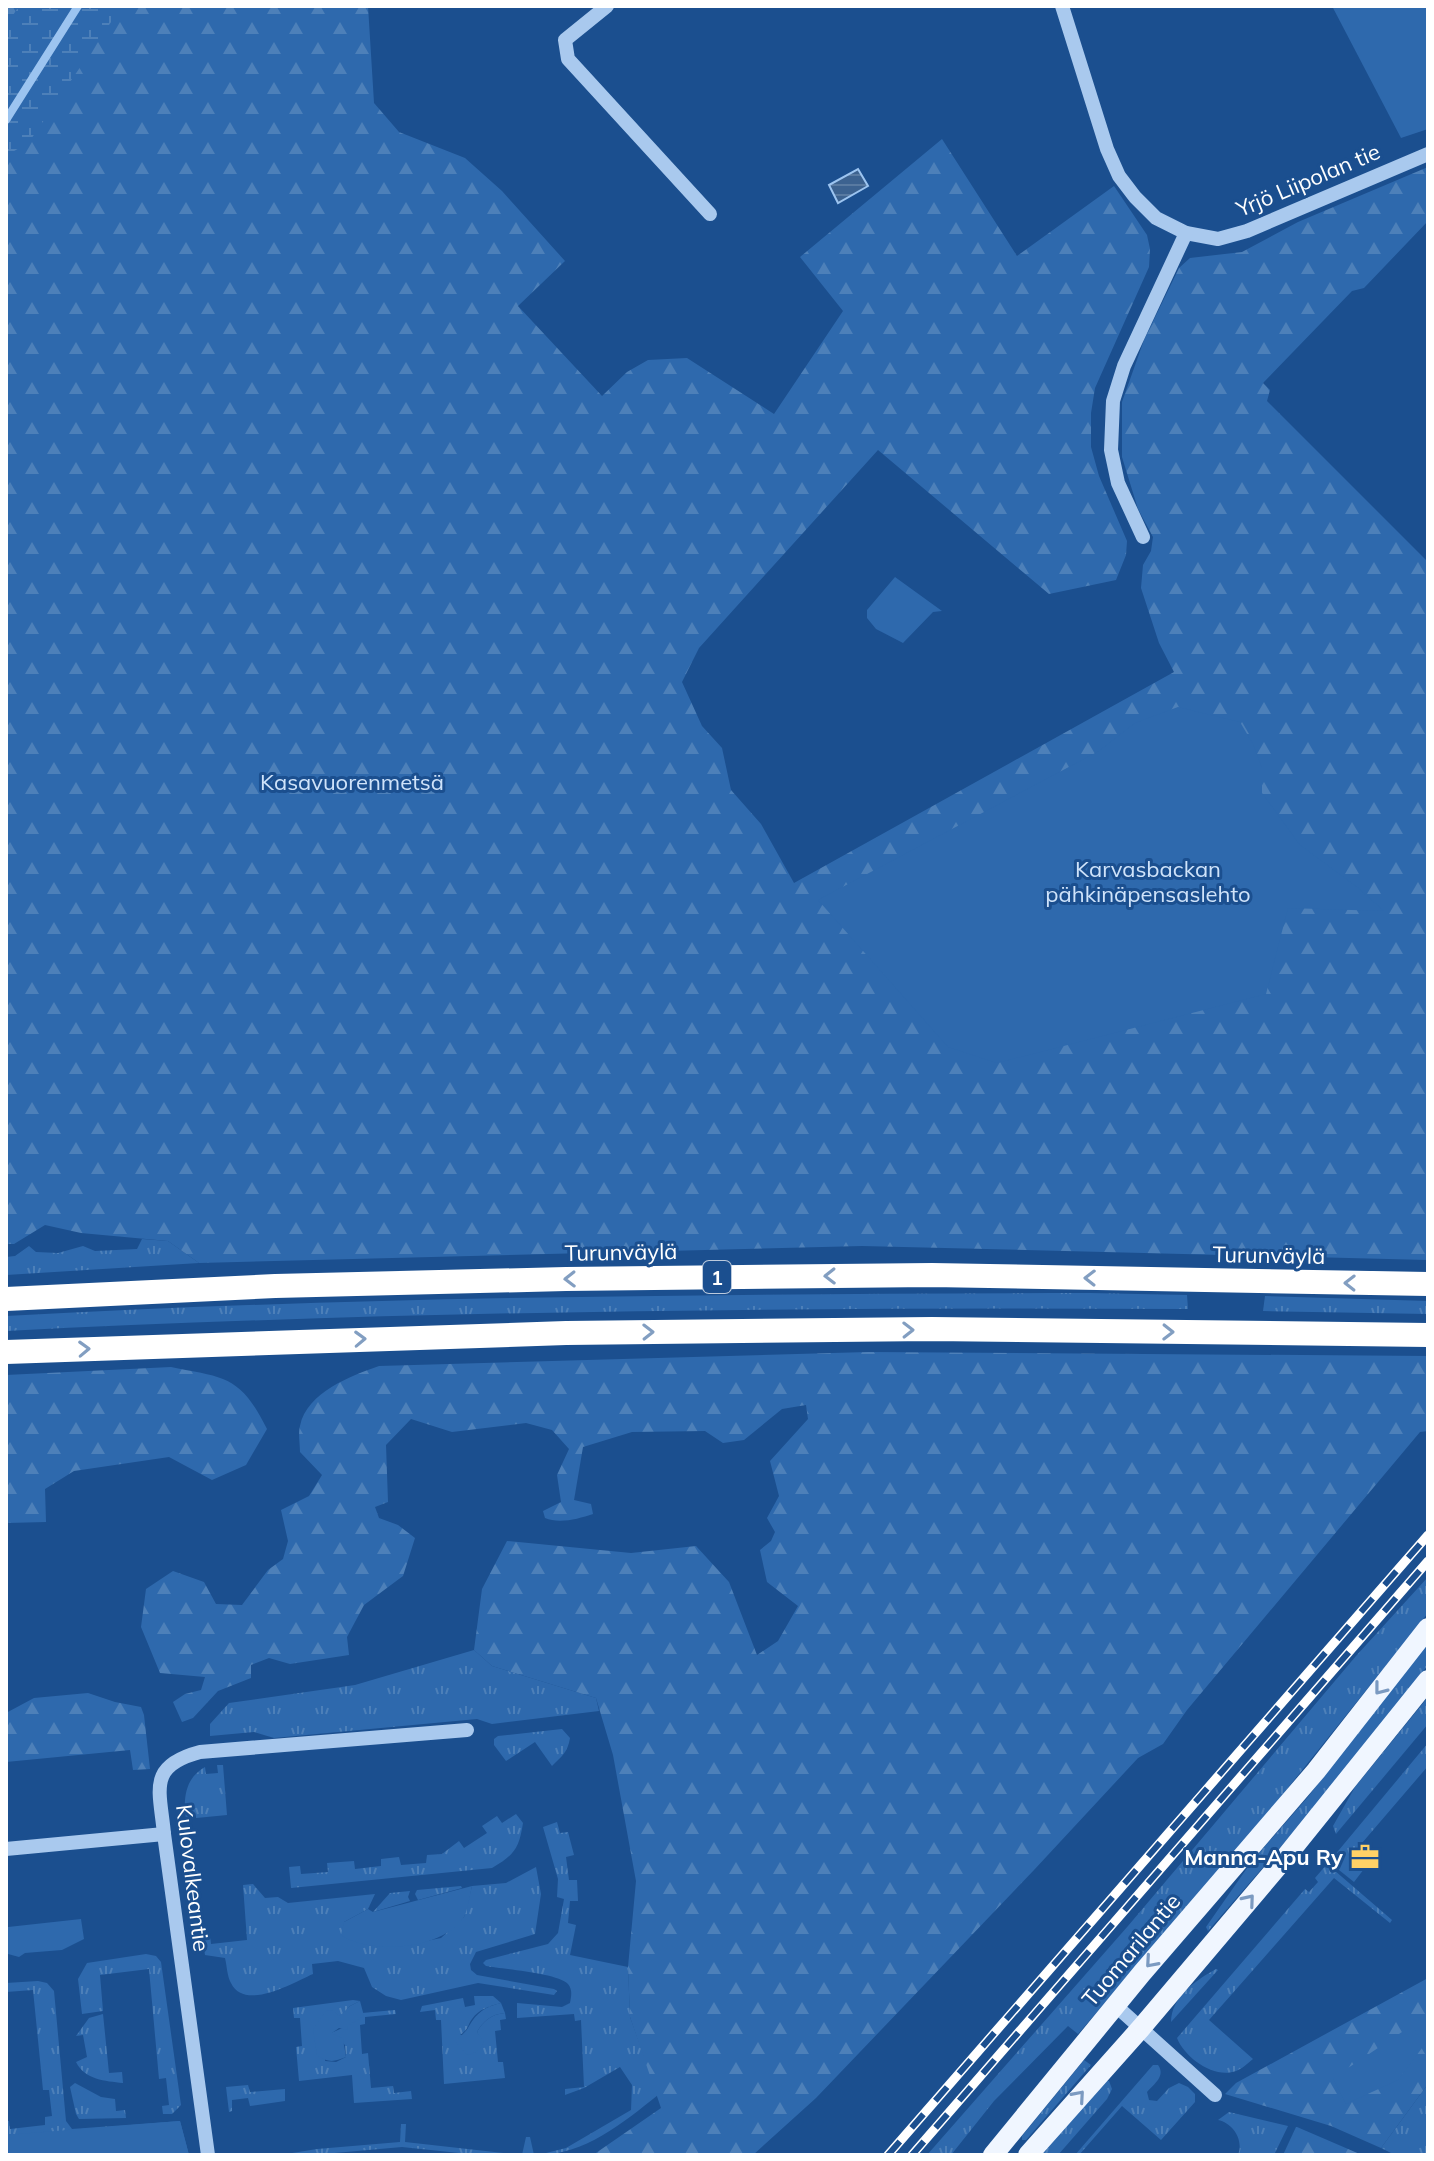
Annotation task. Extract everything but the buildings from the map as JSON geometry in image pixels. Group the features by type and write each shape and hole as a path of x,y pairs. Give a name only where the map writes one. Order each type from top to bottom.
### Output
{"highway":[{"name":"Turunväylä","path":"6,1299 275,1286 598,1278 932,1275 1428,1284"},
{"path":"6,1352 598,1333 932,1329 1428,1335"}],"main road":[{"name":"Tuomarilantie","path":"993,2155 1115,2005 1316,1771 1428,1628"},
{"path":"1028,2155 1284,1859 1428,1680"}],"street":[{"path":"607,6 565,40 568,59 710,214"},
{"name":"Yrjö Liipolan tie","path":"1062,6 1107,149 1119,176 1156,218 1186,233 1218,239 1247,231 1428,154"},
{"path":"1143,537 1118,483 1111,450 1113,401 1124,366 1186,233"},
{"name":"Kulovalkeantie","path":"208,2155 159,1781 172,1763 200,1752 467,1730"},
{"path":"6,1849 164,1834"},
{"path":"1115,2005 1215,2095"}],"green space":[{"name":"Kasavuorenmetsä","path":"6,6 368,6 374,103 399,132 465,158 502,191 565,261 518,306 602,396 627,372 648,360 687,358 774,414 843,311 800,257 942,139 1017,256 1114,186 1147,235 1150,249 1149,267 1095,388 1091,413 1091,447 1099,476 1127,541 1126,555 1116,580 1049,594 878,450 699,648 682,682 702,726 722,748 731,790 761,824 794,883 1174,672 1159,643 1141,588 1143,565 1151,551 1153,537 1138,509 1122,457 1122,402 1144,340 1179,268 1190,258 1242,252 1298,222 1428,167 1428,221 1364,288 1352,291 1263,383 1270,390 1267,401 1428,562 1428,1260 862,1246 199,1263 168,1241 81,1233 45,1225 14,1244 6,1244"},
{"path":"19,6 122,6 29,142 6,156 6,26"},
{"path":"1332,6 1428,6 1428,129 1401,138"},
{"path":"895,577 942,611 933,612 903,643 876,629 867,618 867,610"},
{"name":"Karvasbackan pähkinäpensaslehto","path":"1178,707 1240,722 1262,768 1262,793 1300,845 1384,911 1288,908 1266,994 997,1063 948,1047 818,900 1099,751 1135,723"},
{"path":"142,1239 168,1241 199,1263 6,1275 6,1257 15,1256 29,1246 36,1252 58,1253 83,1246 95,1251 137,1249"},
{"path":"683,1295 1187,1295 1188,1309 597,1312 302,1319 6,1331 6,1316 277,1304"},
{"path":"1265,1296 1428,1301 1428,1314 1263,1311"},
{"path":"868,1352 1428,1356 1428,1431 1420,1432 1187,1710 1163,1744 1138,1758 816,2098 753,2155 593,2155 661,2108 630,2017 628,1967 636,1881 613,1755 596,1698 492,1666 474,1650 482,1589 507,1541 631,1553 696,1546 729,1582 757,1655 778,1641 798,1606 767,1582 760,1550 771,1541 775,1532 767,1518 779,1496 770,1461 808,1419 806,1405 782,1409 744,1440 723,1443 705,1431 632,1432 583,1447 574,1500 591,1504 593,1514 562,1521 545,1518 543,1511 561,1502 557,1475 569,1449 552,1430 526,1423 452,1432 411,1419 386,1445 388,1502 375,1507 379,1518 398,1525 415,1538 403,1576 364,1605 347,1637 349,1655 290,1664 269,1658 251,1665 251,1678 218,1691 193,1718 182,1722 173,1702 185,1694 201,1690 205,1677 160,1673 141,1627 146,1589 173,1571 204,1582 216,1604 242,1605 268,1570 283,1559 288,1541 281,1510 309,1496 322,1475 300,1452 299,1429 304,1414 332,1387 379,1366"},
{"path":"171,1367 218,1377 248,1398 267,1429 246,1465 212,1480 169,1457 74,1471 45,1489 46,1522 6,1523 6,1375"},
{"path":"1428,1577 1428,1613 1271,1809 1078,2034 1068,2026 994,2101 951,2155 927,2155 1128,1926 1356,1656"},
{"path":"1428,1642 1428,1665 1336,1783 1208,1931 1206,1927 1252,1861 1307,1798"},
{"path":"474,1650 492,1666 596,1698 599,1711 492,1724 477,1719 274,1738 254,1732 210,1736 210,1724 229,1703 355,1685"},
{"path":"88,1693 141,1707 150,1769 133,1770 130,1750 6,1762 6,1713 34,1698"},
{"path":"1428,1697 1428,1724 1336,1834 1333,1826 1355,1787"},
{"path":"562,1729 570,1738 569,1743 564,1754 552,1766 535,1742 506,1761 494,1745 494,1739 498,1736"},
{"path":"1428,1743 1428,1766 1350,1857 1364,1869 1354,1882 1329,1862"},
{"path":"217,1765 223,1765 227,1815 186,1819 185,1797 189,1783 205,1767 206,1774 218,1773"},
{"path":"516,1814 523,1823 520,1839 510,1855 492,1868 291,1888 289,1867 300,1866 301,1874 328,1872 327,1863 354,1861 355,1869 381,1866 381,1859 399,1857 401,1865 426,1863 427,1855 442,1854 459,1841 464,1848 487,1833 482,1826 497,1816 502,1823"},
{"path":"557,1822 560,1833 568,1832 574,1855 566,1857 569,1880 577,1880 578,1901 570,1901 568,1923 576,1925 570,1955 628,1967 630,2017 658,2095 602,2136 571,2150 538,2155 566,2148 631,2110 632,2085 620,2067 584,2088 565,2095 565,2089 584,2087 581,2020 575,2021 574,2014 517,2018 517,2003 562,2007 570,2003 568,1984 553,1977 483,1963 548,1944 558,1933 564,1899 557,1897 558,1879 543,1827"},
{"path":"1327,1864 1392,1920 1390,1923 1334,1878 1209,2020 1253,2059 1238,2070 1227,2073 1201,2065 1186,2053 1177,2038 1305,1889 1309,1892 1318,1882 1315,1878"},
{"path":"536,1867 541,1894 535,1934 476,1952 470,1964 477,1975 554,1989 557,1991 554,1995 478,1983 401,2000 386,1996 372,1987 364,1968 338,1961 312,1964 313,1974 270,1992 247,1995 231,1983 225,1958 205,1955 202,1935 210,1935 211,1944 247,1940 243,1885 253,1884 265,1898 278,1897 288,1903 375,1894 368,1909 344,1922 407,1945 441,1938 464,1917 472,1886 506,1883"},
{"path":"461,1886 418,1900 415,1894 417,1890"},
{"path":"472,1886 464,1917 440,1937 406,1946 387,1947 354,1941 341,1935 344,1922 368,1909 373,1912"},
{"path":"410,1891 410,1901 373,1912 390,1893"},
{"path":"81,1919 84,1939 62,1950 25,1953 19,1957 8,1954 8,1927"},
{"path":"146,1954 156,1956 161,1962 181,2105 172,2114 163,2114 162,2106 169,2105 166,2078 159,2079 149,1969 100,1975 103,2011 82,2014 78,1979 87,1963"},
{"path":"1218,1970 1171,2022 1180,1997"},
{"path":"1428,1978 1428,2084 1381,2148 1331,2126 1225,2094 1236,2083"},
{"path":"6,1983 47,1983 54,1991 66,2121 72,2129 180,2121 189,2155 6,2155 6,2121 9,2121 10,2129 45,2125 45,2117 52,2116 49,2090 43,2090 33,1990 6,1992"},
{"path":"474,1996 493,1996 501,2003 478,2013 460,2035 479,2036 477,2032 485,2021 505,2013 506,2019 500,2020 501,2030 495,2031 498,2062 503,2062 505,2078 444,2084 441,2020 436,2020 435,2010 420,2012 422,2006 463,1998 465,2007 475,2005"},
{"path":"360,2001 340,2017 333,2011 325,2061 336,2062 346,2057 345,2045 331,2033 347,2026 362,2013 395,2010 396,2014 365,2017 365,2024 360,2025 362,2054 368,2053 371,2088 393,2086 394,2093 411,2091 412,2099 354,2103 352,2075 299,2081 296,2047 302,2046 300,2018 294,2018 293,2008"},
{"path":"360,2001 364,2016 348,2026 347,2030 339,2028 332,2033 343,2039 346,2057 331,2061 317,2055 313,2029 326,2011 333,2010 340,2016"},
{"path":"501,2003 505,2013 492,2017 482,2025 477,2032 484,2042 477,2051 467,2055 456,2042 478,2014"},
{"path":"103,2014 109,2073 122,2072 123,2083 90,2076 76,2062 87,2057 83,2035 76,2036 89,2018"},
{"path":"1411,2026 1428,2040 1398,2080 1346,2104 1333,2078"},
{"path":"1084,2060 1091,2065 1026,2140 1022,2140 1022,2136"},
{"path":"1153,2065 1158,2065 1161,2073 1147,2092 1149,2100 1157,2101 1169,2088 1179,2083 1195,2094 1195,2102 1161,2140 1122,2106 1079,2155 1075,2155"},
{"path":"1102,2080 1109,2081 1112,2089 1107,2099 1058,2155 1033,2155"},
{"path":"75,2083 101,2097 115,2099 116,2111 125,2110 126,2118 79,2119 70,2087"},
{"path":"1428,2084 1428,2155 1395,2155 1381,2148"},
{"path":"248,2085 250,2092 285,2089 285,2101 250,2106 248,2098 232,2100 232,2111 229,2112 226,2087"},
{"path":"1229,2112 1288,2126 1274,2155 1238,2155 1240,2144 1236,2133 1218,2120"},
{"path":"180,2121 189,2155 6,2155 6,2135"},
{"path":"401,2124 406,2124 405,2142 522,2155 478,2155 402,2147 280,2155 400,2142"},
{"path":"1297,2127 1362,2155 1283,2155"},
{"path":"526,2137 530,2137 534,2155 522,2155"}],"shaded area":[{"path":"858,169 868,186 838,203 829,185"}],"waterway":[{"path":"6,120 78,6"}],"railway":[{"path":"888,2155 1428,1535"},
{"path":"912,2155 1428,1561"}],"place":[{"name":"Manna-Apu Ry","path":"1365,1857"}]}
